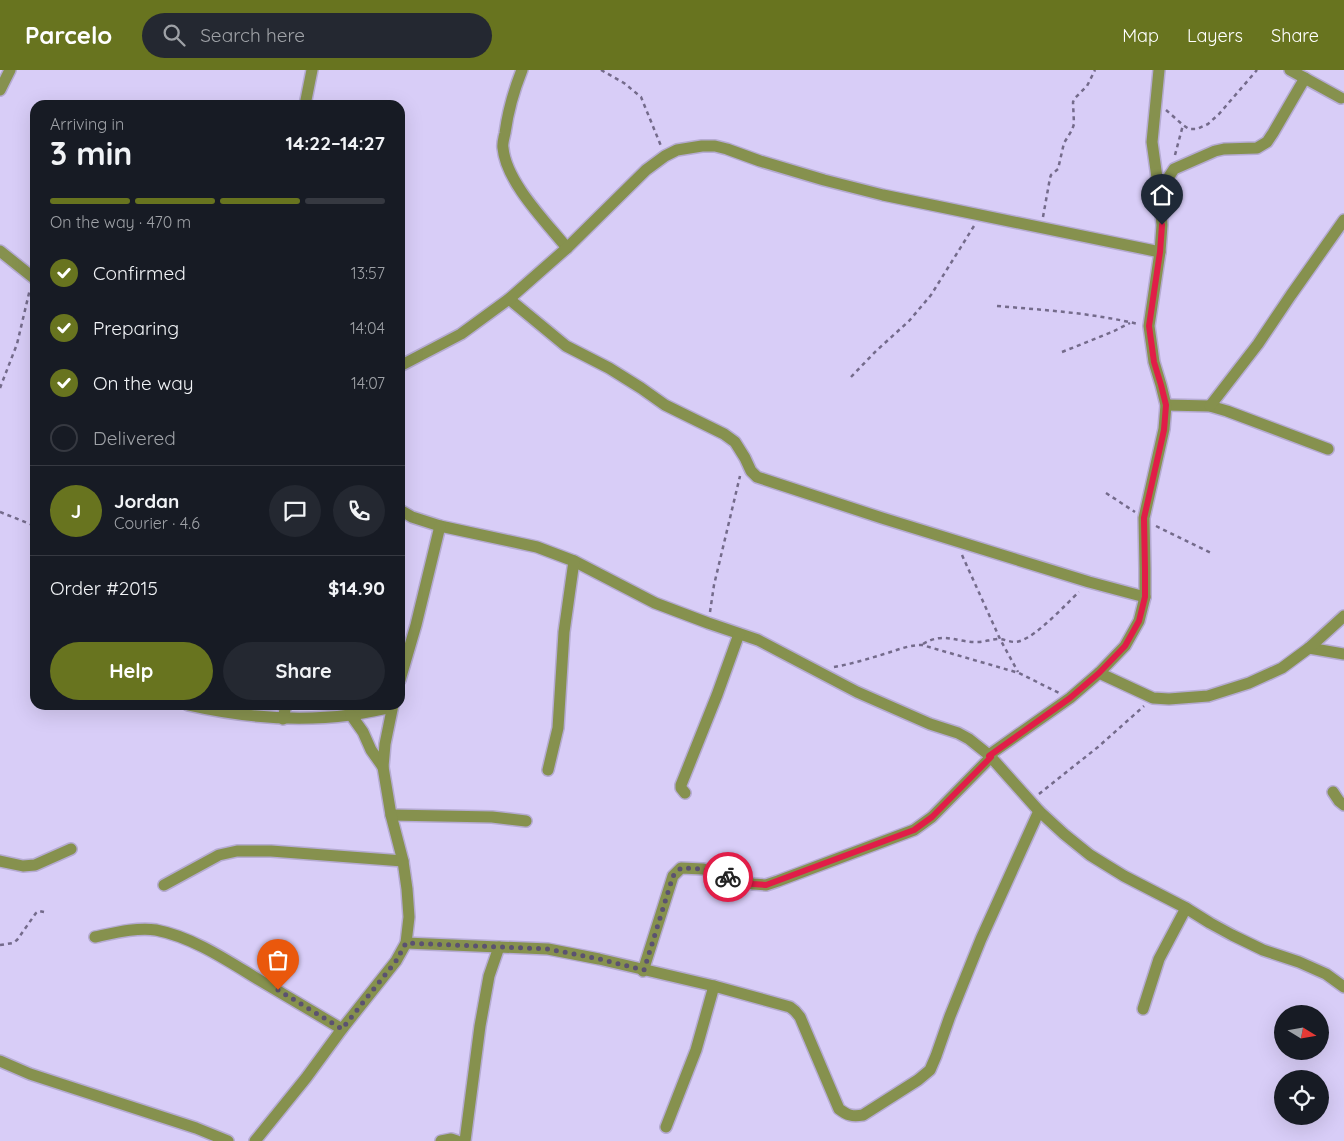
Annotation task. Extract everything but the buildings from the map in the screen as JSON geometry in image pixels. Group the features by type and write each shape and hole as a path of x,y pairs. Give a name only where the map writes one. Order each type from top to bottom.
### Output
{"street":[{"path":"0,90 10,70"},
{"path":"306,100 312,70"},
{"path":"522,70 507,121 503,148 509,171 529,201 567,248"},
{"path":"644,970 673,876 681,868 703,869 753,884 766,885 914,830 932,817 990,756 1070,698 1099,673 1125,646 1139,621 1145,597 1144,518 1164,430 1166,405 1154,362 1149,326 1162,225 1152,142 1159,70"},
{"path":"1290,70 1341,98"},
{"path":"1159,192 1174,169 1214,151 1257,148 1267,142 1304,78"},
{"path":"405,363 461,334 509,299 567,248 646,170 665,156 677,150 702,146 727,149 824,180 883,195 1160,252"},
{"path":"1210,406 1258,344 1344,220"},
{"path":"0,251 30,275"},
{"path":"509,299 566,346 609,368 665,405 724,434 734,442 757,477 1089,582 1145,597"},
{"path":"1166,405 1210,406 1243,416 1328,449"},
{"path":"405,513 440,526 538,547 574,561 655,603 758,640 857,692 930,724 958,733 969,739 990,756 1039,811 1090,855 1124,876 1186,908 1210,923 1263,950 1299,962 1326,974 1344,987"},
{"path":"405,663 440,526"},
{"path":"548,770 558,728 564,632 574,561"},
{"path":"1099,673 1154,698 1170,699 1208,696 1249,683 1282,668 1309,648 1344,616"},
{"path":"685,793 681,785 717,695 738,634"},
{"path":"1309,648 1344,654"},
{"path":"212,710 283,719 361,710"},
{"path":"283,719 285,710"},
{"path":"255,1141 396,961 406,943 409,917 407,889 403,861 391,815 383,768 389,710"},
{"path":"347,712 363,732 383,768"},
{"path":"1333,792 1344,805"},
{"path":"406,943 548,949 714,986 790,1007 800,1017 838,1109 853,1117 863,1115 918,1080 930,1070 981,939 1039,811"},
{"path":"391,815 492,817 526,821"},
{"path":"0,861 23,866 35,865 71,849"},
{"path":"164,885 219,855 237,851 271,851 403,861"},
{"path":"1143,1009 1159,959 1186,908"},
{"path":"95,937 118,932 153,930 172,934 214,952 342,1029"},
{"path":"465,1141 480,1026 489,976 499,947"},
{"path":"666,1127 696,1050 714,986"},
{"path":"0,1061 30,1074 196,1128 228,1141"},
{"path":"440,1141 451,1138 458,1141"}],"path":[{"path":"601,70 624,83 641,96 665,156"},
{"path":"1040,228 1045,211 1050,178 1058,169 1064,142 1074,124 1074,102 1077,95 1087,86 1095,70"},
{"path":"1156,100 1183,125 1189,129 1197,129 1208,124 1220,114 1257,70"},
{"path":"1174,169 1175,152 1183,125"},
{"path":"851,377 876,351 910,321 931,295 980,216"},
{"path":"0,388 17,344 30,294"},
{"path":"997,306 1085,314 1149,326"},
{"path":"1062,352 1112,332 1131,322"},
{"path":"708,623 714,585 745,458"},
{"path":"1106,493 1160,528 1211,553"},
{"path":"0,512 30,524"},
{"path":"955,540 1000,639 1019,673"},
{"path":"922,645 938,638 978,642 1000,639 1013,642 1023,640 1056,614 1089,582"},
{"path":"817,671 848,665 907,646 922,645 1019,673 1070,698"},
{"path":"1030,802 1098,747 1154,698"},
{"path":"0,944 13,943 36,913 39,911 44,912"}],"way so far":[{"path":"278,990 342,1029 396,961 406,943 548,949 644,970 673,876 681,868 690,868 703,869 728,877"}],"route":[{"path":"728,877 753,884 766,885 914,830 932,817 991,757 989,756 1070,698 1099,673 1125,646 1139,621 1145,597 1144,518 1164,430 1166,405 1154,362 1149,326 1162,225"}]}
